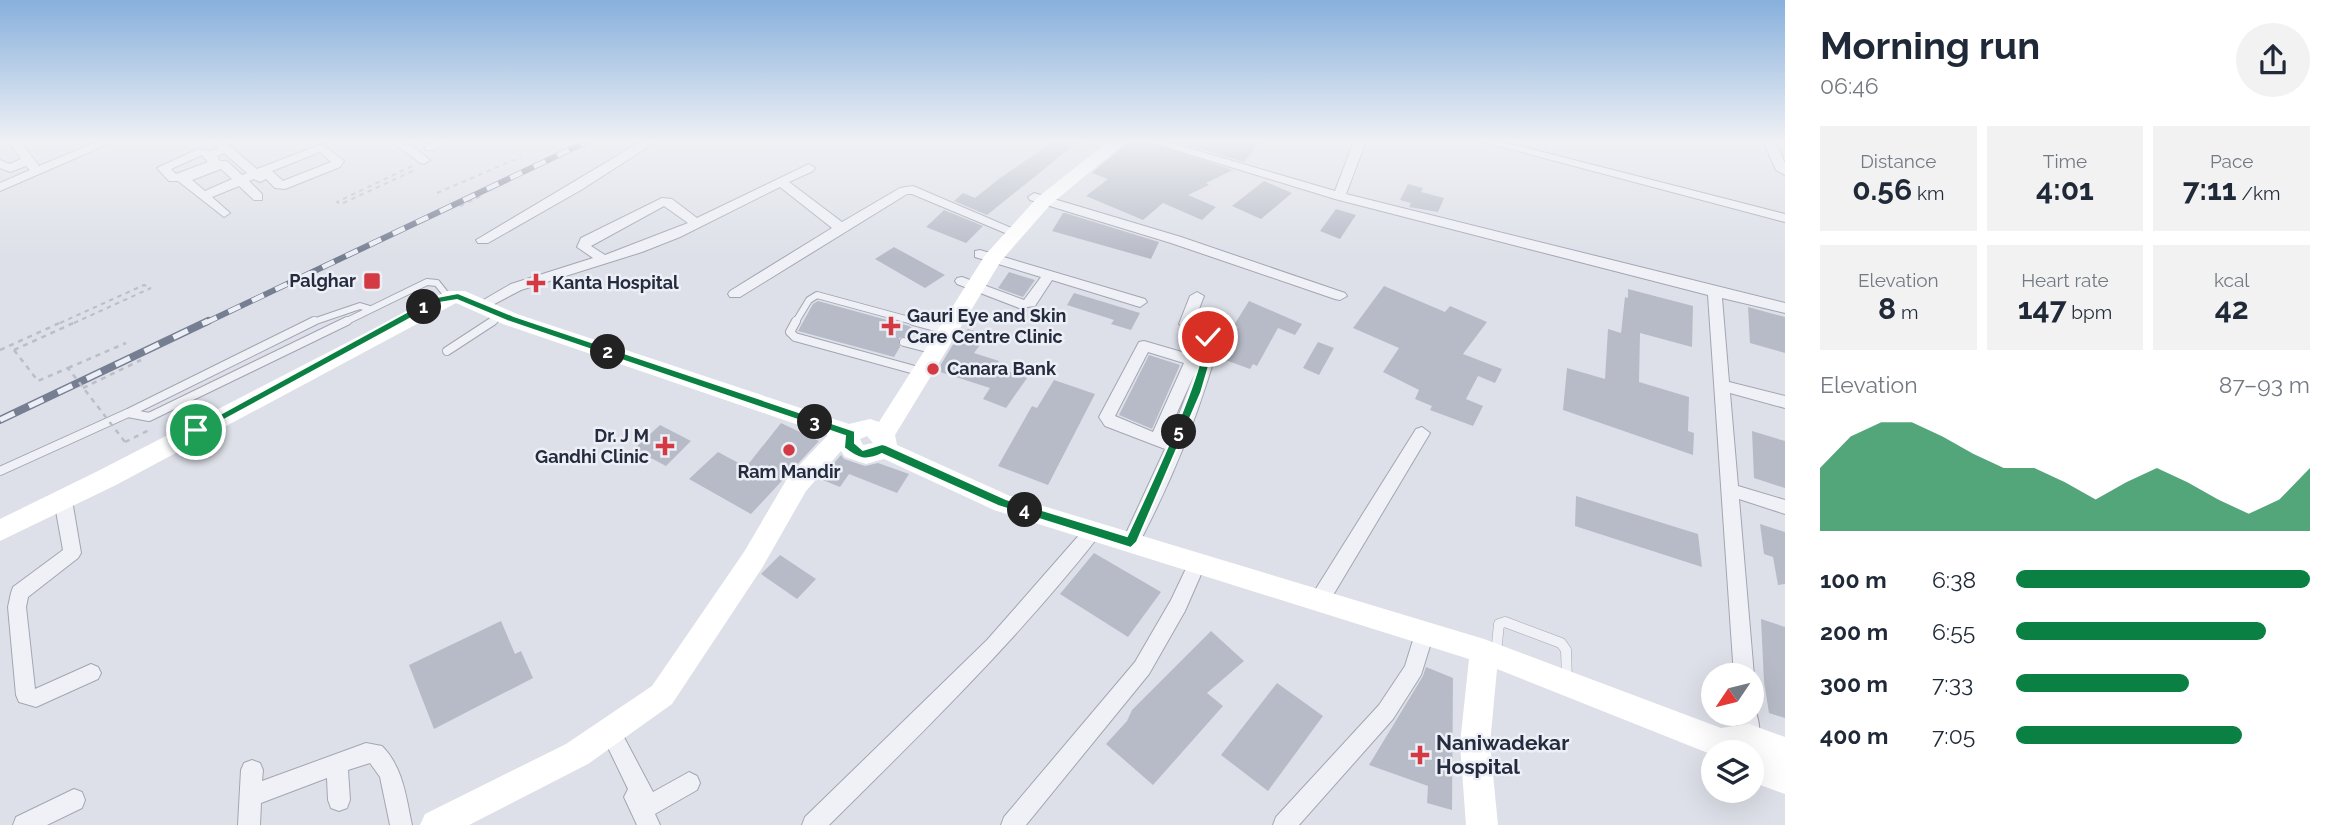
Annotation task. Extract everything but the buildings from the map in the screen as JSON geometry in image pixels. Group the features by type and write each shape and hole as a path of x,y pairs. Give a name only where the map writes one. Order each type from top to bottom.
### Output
{"street":[{"path":"0,187 18,180"},
{"path":"184,180 224,213"},
{"path":"204,196 240,180 258,197"},
{"path":"266,180 276,191"},
{"path":"271,180 279,185 285,185 298,180"},
{"path":"483,240 586,180"},
{"path":"480,306 516,287 637,250 786,180"},
{"path":"872,436 914,369 919,346 939,328 986,256 1039,199 1062,180"},
{"path":"1283,180 1785,308"},
{"path":"1339,196 1345,180"},
{"path":"1636,180 1785,218"},
{"path":"781,182 841,228"},
{"path":"735,294 904,191 913,190 1010,230"},
{"path":"1039,199 1176,240 1340,296"},
{"path":"603,259 584,247 586,241 662,202 668,202 696,223"},
{"path":"986,256 1140,302"},
{"path":"968,284 1024,305 1030,303 1048,276"},
{"path":"1715,292 1743,663"},
{"path":"0,531 436,301 458,296 502,315 872,436 1003,503 1490,653 1731,740"},
{"path":"1131,542 1165,443 1196,393 1199,362 1210,342 1208,337 1186,324 1197,296"},
{"path":"1165,443 1111,422 1107,417 1144,346 1199,362"},
{"path":"1723,385 1785,402"},
{"path":"1319,601 1422,433"},
{"path":"436,825 576,754 662,695 753,560 797,484 836,441 872,436"},
{"path":"1731,490 1785,508"},
{"path":"63,499 72,553 20,593 17,607 26,695 36,698 91,673"},
{"path":"813,825 946,694 1057,578 1093,531"},
{"path":"1013,825 1142,668 1178,605 1197,563"},
{"path":"1284,825 1386,712 1414,669 1424,634"},
{"path":"1482,825 1475,744 1490,653"},
{"path":"607,733 647,803 653,804 689,783"},
{"path":"607,733 649,825"},
{"path":"1764,748 1785,751"},
{"path":"250,796 366,753 375,753 381,758 389,774 401,825"},
{"path":"1764,762 1785,779"},
{"path":"337,764 339,800"},
{"path":"249,825 251,770"},
{"path":"24,825 74,800"}],"lane":[{"path":"128,413 149,417 427,282 437,283 448,297"},
{"path":"914,369 795,337 790,332 809,300 817,295 939,328"},
{"path":"0,471 128,413 320,318 360,306 370,309"},
{"path":"447,351 502,315"}],"path":[{"path":"388,180 337,202 341,205 392,180"},
{"path":"436,193 468,180"},
{"path":"460,206 481,196"},
{"path":"0,350 144,285 151,288 13,350 38,381 127,343"},
{"path":"83,388 141,360"},
{"path":"68,368 125,442"}],"railway":[{"path":"205,323 507,180"},
{"path":"0,420 208,321"}],"place":[{"name":"Palghar","path":"372,281"},
{"name":"Kanta Hospital","path":"536,283"},
{"name":"Gauri Eye and Skin Care Centre Clinic","path":"891,326"},
{"name":"Canara Bank","path":"933,369"},
{"name":"Dr. J M Gandhi Clinic","path":"665,446"},
{"name":"Ram Mandir","path":"789,450"},
{"name":"Naniwadekar Hospital","path":"1420,755"}],"route":[{"path":"196,430 436,301 458,296 510,319 851,434 848,438 849,445 853,451 861,454 870,455 882,448 1003,503 1131,542 1196,393 1208,355 1208,337"}]}
